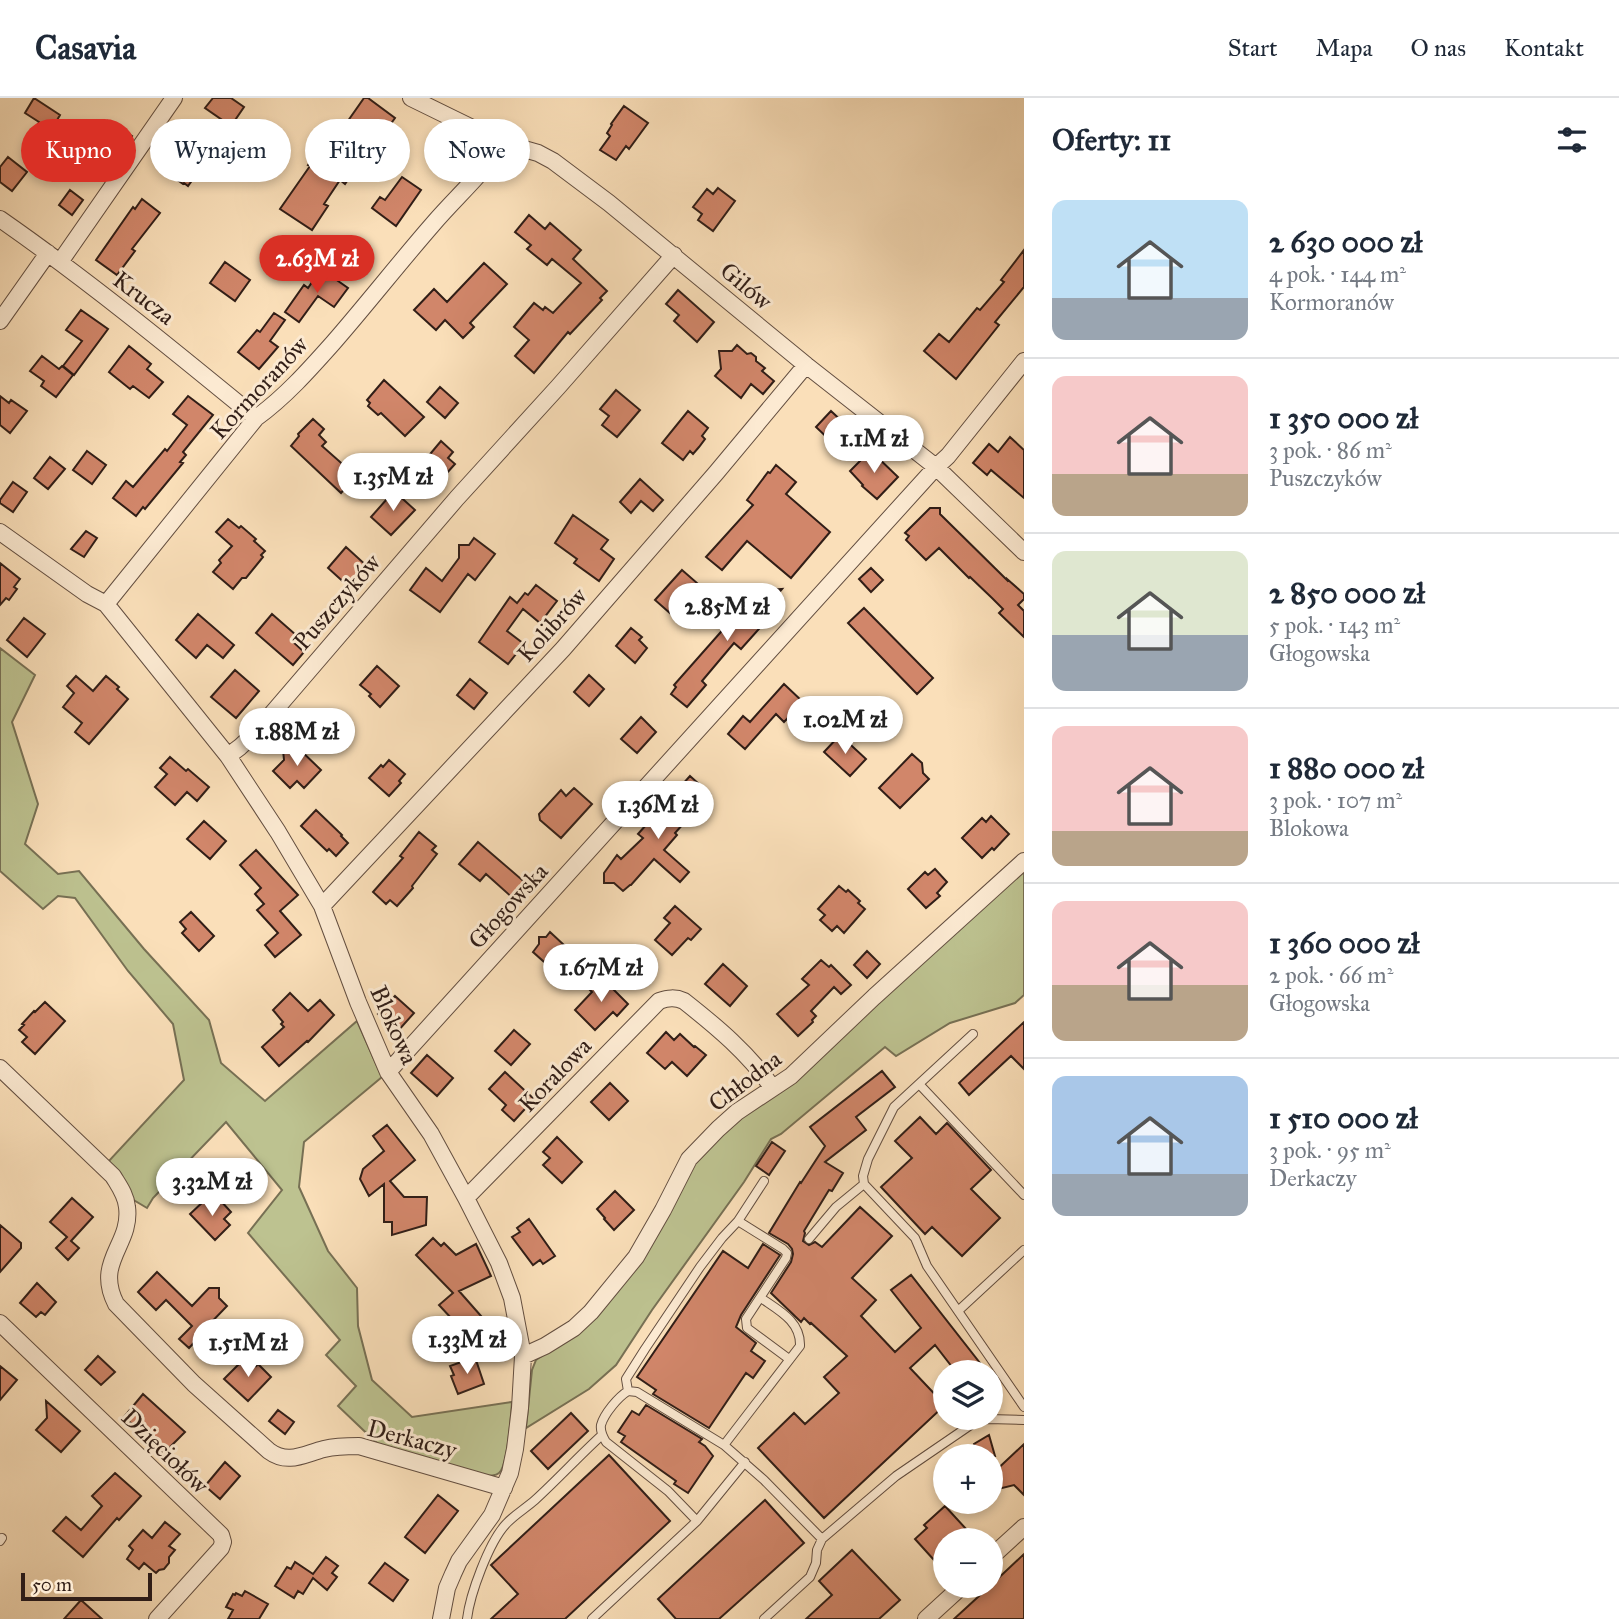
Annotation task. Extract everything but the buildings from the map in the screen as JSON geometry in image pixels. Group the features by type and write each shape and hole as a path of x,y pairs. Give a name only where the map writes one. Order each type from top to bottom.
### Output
{"street":[{"path":"0,321 54,257 174,98"},
{"name":"Gilów","path":"411,98 453,119"},
{"name":"Gilów","path":"530,151 553,161 609,203 806,365 936,467 1024,552"},
{"name":"Kormoranów","path":"106,604 257,418 306,373 380,289 433,223 471,182"},
{"name":"Krucza","path":"0,219 140,323 257,418"},
{"name":"Puszczyków","path":"228,756 257,730 457,498 674,255"},
{"name":"Głogowska","path":"388,1072 948,456 1024,361"},
{"name":"Kolibrów","path":"322,906 563,649 806,365"},
{"name":"Blokowa","path":"0,532 87,594 106,604 228,756 322,906 388,1072 431,1134 499,1263 512,1298 523,1356 515,1449 510,1473 492,1516 459,1561 447,1588 441,1619"},
{"name":"Chłodna","path":"523,1356 574,1328 591,1312 636,1257 689,1159 737,1112 791,1076 1024,861"},
{"name":"Koralowa","path":"466,1198 659,1001 684,1001 721,1031 761,1071 772,1087"},
{"name":"Derkaczy","path":"0,1068 113,1176 124,1192 127,1219 124,1233 110,1263 108,1279 116,1304 194,1384 269,1451 276,1456 289,1458 326,1448 359,1446 504,1488"},
{"name":"Dzięciołów","path":"0,1323 221,1535 221,1548 157,1619"},
{"path":"1003,1546 1024,1527"},
{"path":"926,1619 949,1598"}],"lane":[{"path":"973,1034 894,1107 868,1159 863,1176 864,1184 915,1238 927,1266 1024,1407"},
{"path":"919,1084 1024,1195"},
{"path":"628,1391 626,1379 645,1349 707,1257 738,1221 764,1181"},
{"path":"809,1239 836,1207 864,1184"},
{"path":"738,1221 787,1253 746,1319 747,1328 789,1359"},
{"path":"958,1311 1024,1250"},
{"path":"724,1445 800,1346 799,1334 787,1316 761,1298"},
{"path":"697,1521 668,1491 606,1442 602,1435 602,1422 617,1399 628,1391 638,1392 724,1445 764,1480 822,1539"},
{"path":"764,1619 810,1577 822,1539 896,1476 975,1422 988,1419 1024,1420"},
{"path":"467,1619 484,1563 505,1524 602,1435"},
{"path":"592,1619 697,1521 745,1462"}],"green space":[{"path":"0,648 35,675 12,722 38,804 25,844 58,874 79,871 144,949 209,1020 221,1063 265,1101 357,1021 382,1077 304,1142 299,1187 328,1251 357,1288 358,1326 372,1380 412,1417 512,1402 507,1451 498,1474 488,1476 380,1446 338,1406 356,1386 326,1355 340,1340 248,1233 282,1190 226,1122 153,1198 147,1208 132,1199 107,1163 184,1080 173,1024 128,971 75,898 58,896 43,909 0,871"},
{"path":"1024,866 1024,995 1015,1003 950,1023 896,1056 885,1047 781,1134 771,1139 616,1365 589,1389 526,1428 532,1370 536,1360 579,1331 693,1163 734,1120"}]}
